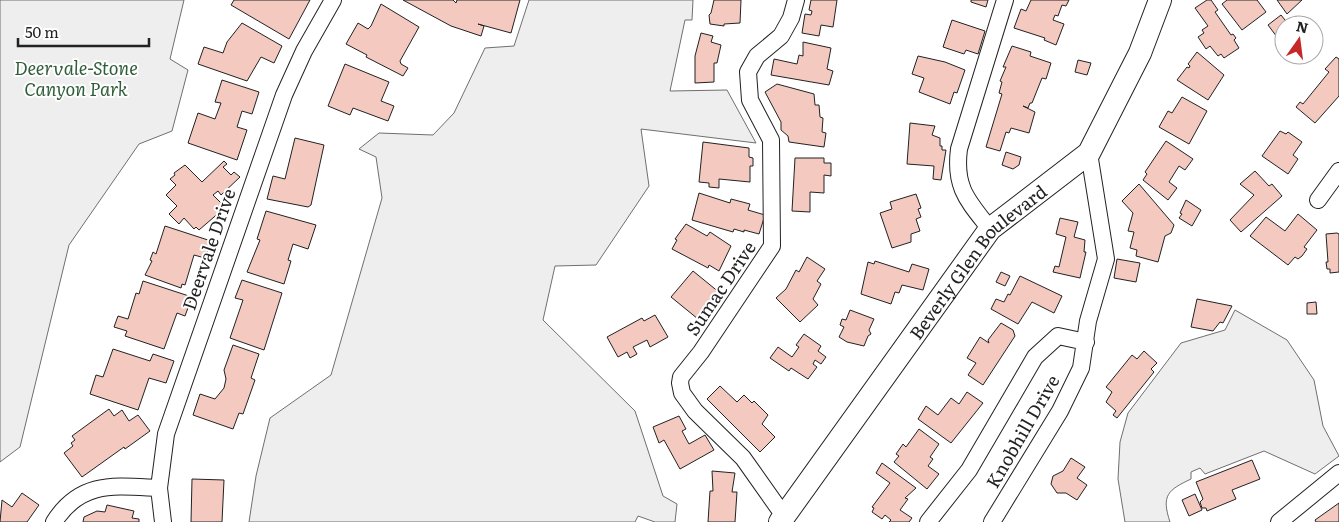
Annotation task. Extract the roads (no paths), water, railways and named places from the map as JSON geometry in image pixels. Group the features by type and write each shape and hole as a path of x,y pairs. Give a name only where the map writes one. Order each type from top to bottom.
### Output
{"main road":[{"name":"Beverly Glen Boulevard","path":"782,519 990,229 1089,153 1140,53 1160,0"}],"street":[{"name":"Deervale Drive","path":"163,522 159,488 166,434 284,94 304,51 333,0"},
{"name":"Sumac Drive","path":"782,519 742,458 695,411 682,393 680,383 681,377 701,352 772,246 771,140 750,100 748,72 757,56 780,36 791,18 796,0"},
{"path":"990,229 965,197 956,169 959,149 1004,0"},
{"name":"Knobhill Drive","path":"992,522 1060,411 1080,368 1086,342 1088,321 1106,259 1089,153"},
{"path":"1318,200 1339,170"},
{"path":"928,522 969,470 1034,357 1058,336 1086,342"},
{"path":"1280,522 1339,473"},
{"path":"54,522 77,496 91,490 112,486 159,488"}],"park label":[{"name":"Deervale-Stone Canyon Park","path":"76,77"}]}
